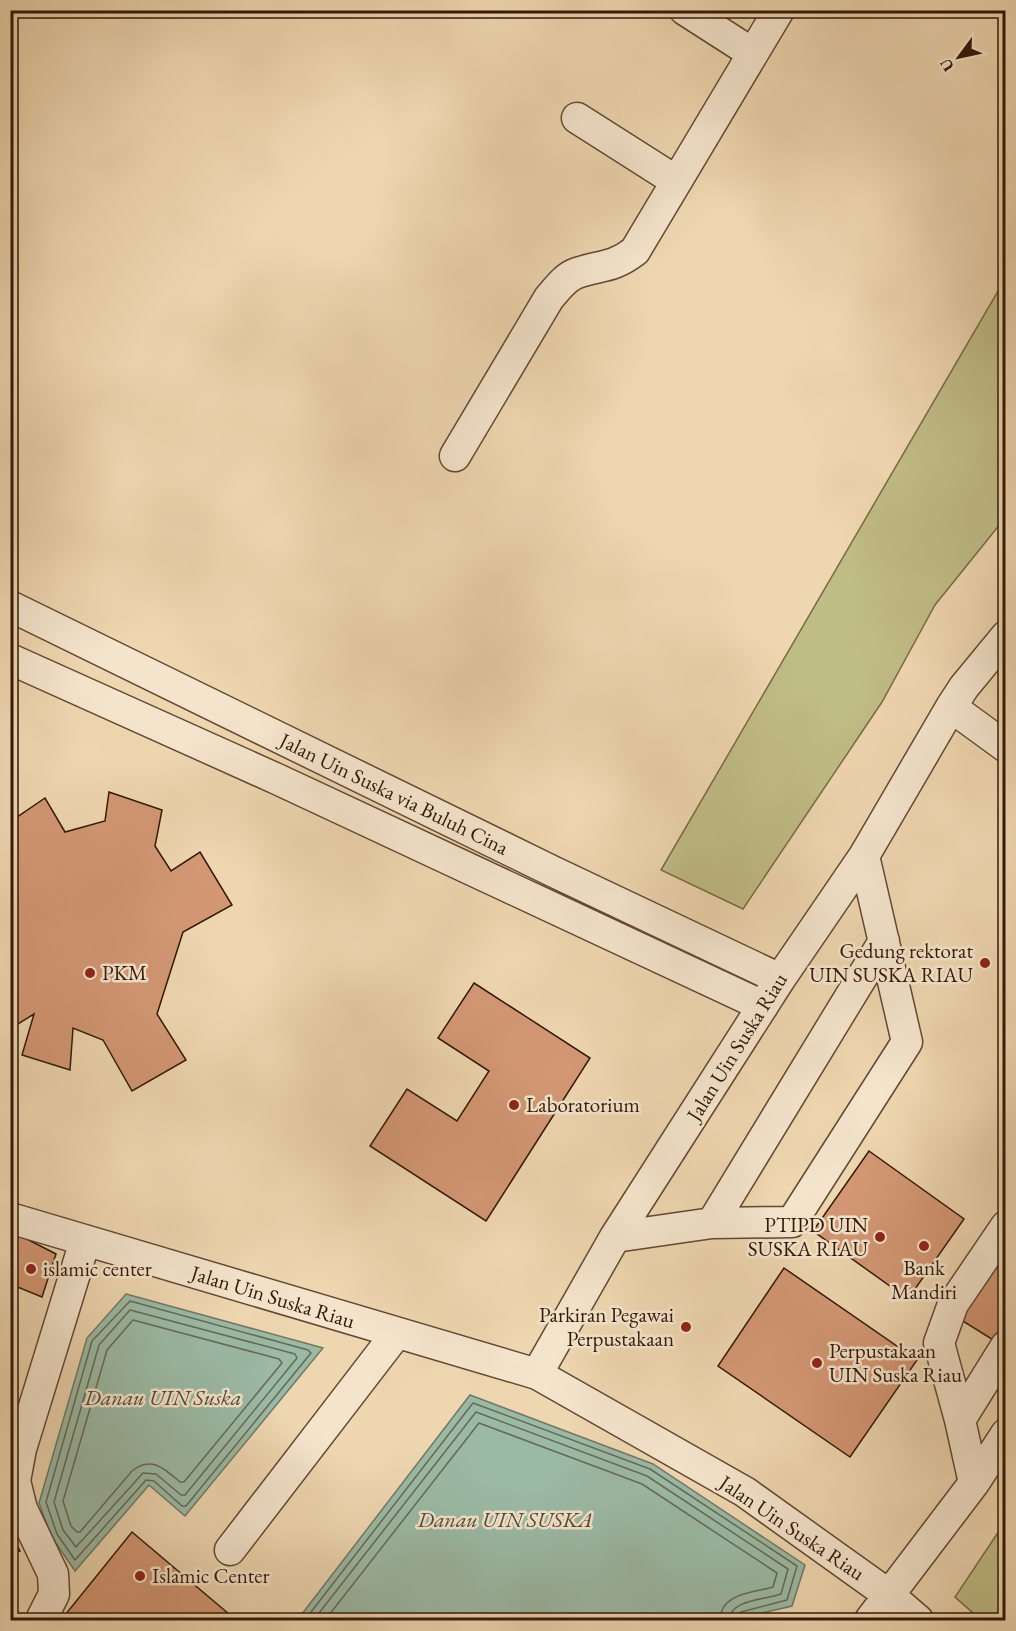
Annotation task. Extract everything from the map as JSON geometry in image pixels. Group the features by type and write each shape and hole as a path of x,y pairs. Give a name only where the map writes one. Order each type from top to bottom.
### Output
{"street":[{"path":"685,10 752,53"},
{"path":"455,456 549,298 562,283 576,273 622,261 635,251 778,10"},
{"path":"577,118 676,181"},
{"name":"Jalan Uin Suska via Buluh Cina","path":"10,606 552,871 780,979"},
{"name":"Jalan Uin Suska Riau","path":"537,1374 615,1237 780,979 864,856 951,706 1005,636"},
{"name":"Jalan Uin Suska via Buluh Cina","path":"10,659 277,779 763,1006"},
{"path":"951,706 1005,747"},
{"path":"615,1237 712,1223 792,1222 907,1042 864,856"},
{"path":"712,1223 884,941"},
{"name":"Jalan Uin Suska Riau","path":"10,1218 537,1374 745,1492 889,1595 918,1620"},
{"path":"974,1483 939,1343 953,1304 1005,1226"},
{"path":"41,1620 54,1594 53,1574 22,1509 13,1476 85,1241"},
{"path":"230,1550 396,1334"},
{"path":"960,1420 1005,1346"},
{"path":"870,1620 974,1483 1005,1434"}],"shaded area":[{"path":"1005,279 1005,518 935,605 882,702 743,909 661,870"},
{"path":"1005,1522 1005,1620 981,1620 955,1597"}],"water":[{"name":"Danau UIN Suska","path":"126,1294 323,1348 185,1516 149,1485 75,1571 51,1536 39,1503 87,1338"},
{"name":"Danau UIN SUSKA","path":"470,1395 653,1464 805,1565 792,1606 732,1620 308,1620 302,1614"}],"building":[{"name":"PKM","path":"109,792 162,810 155,846 171,871 200,852 232,905 183,932 157,1014 186,1060 132,1091 103,1040 73,1028 70,1070 22,1055 34,1014 10,1029 10,822 45,798 65,832 105,821"},
{"name":"Laboratorium","path":"474,983 590,1058 486,1221 370,1146 407,1089 457,1121 489,1071 438,1038"},
{"name":"PTIPD UIN SUSKA RIAU","path":"869,1151 964,1219 908,1299 813,1231"},
{"name":"islamic center","path":"15,1233 56,1254 42,1297 10,1284 10,1241"},
{"path":"1006,1244 1006,1331 998,1343 958,1318"},
{"name":"Perpustakaan UIN Suska Riau","path":"784,1268 917,1360 850,1457 718,1366"},
{"name":"Islamic Center","path":"132,1532 236,1620 61,1620"},
{"path":"10,1533 20,1551 10,1556"}],"place":[{"name":"Gedung rektorat UIN SUSKA RIAU","path":"985,963"},
{"name":"PKM","path":"90,973"},
{"name":"Laboratorium","path":"514,1105"},
{"name":"PTIPD UIN SUSKA RIAU","path":"880,1237"},
{"name":"Bank Mandiri","path":"924,1246"},
{"name":"islamic center","path":"31,1269"},
{"name":"Parkiran Pegawai Perpustakaan","path":"686,1327"},
{"name":"Perpustakaan UIN Suska Riau","path":"817,1363"},
{"name":"Islamic Center","path":"140,1576"}]}
